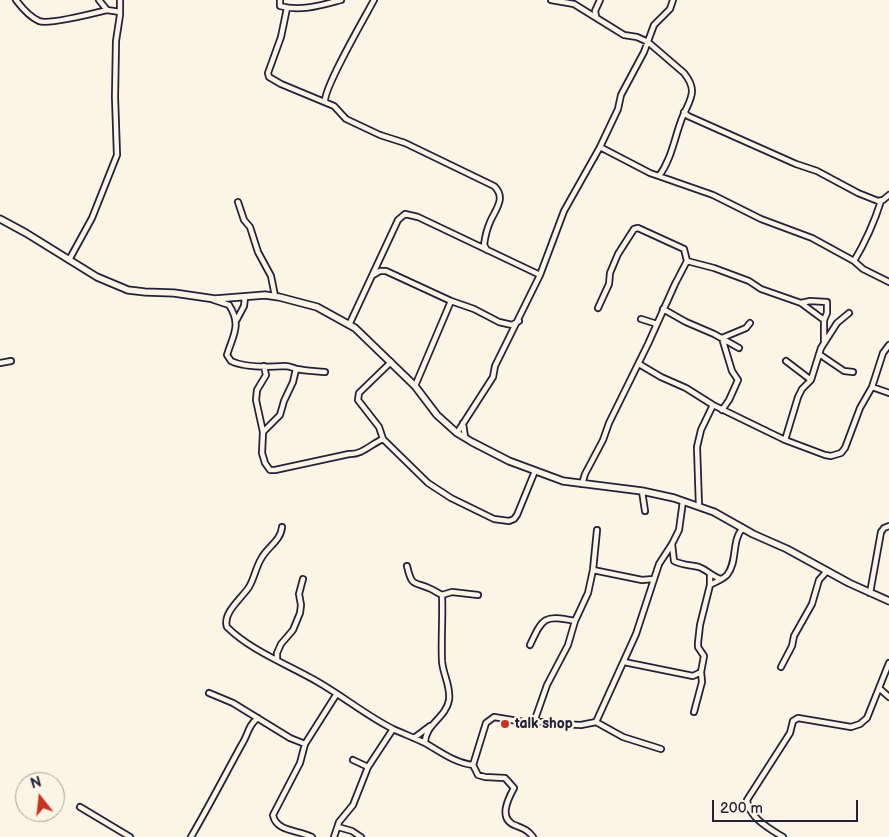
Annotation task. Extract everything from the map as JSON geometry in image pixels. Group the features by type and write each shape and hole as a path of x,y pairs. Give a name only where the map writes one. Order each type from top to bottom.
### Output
{"street":[{"path":"16,0 31,16 45,22 68,20 108,10 120,12"},
{"path":"99,0 108,10"},
{"path":"69,260 92,218 117,155 116,41 120,0"},
{"path":"280,0 280,6 286,8 315,7 341,0"},
{"path":"325,102 325,94 338,66 374,0"},
{"path":"551,0 574,4 624,35 648,42 689,79 692,93 670,155 664,170 659,176"},
{"path":"596,16 595,10 600,0"},
{"path":"456,433 492,377 495,366 519,321 540,275 564,211 600,147 618,109 621,95 648,42 654,25 670,9 673,0"},
{"path":"286,8 281,37 268,75 281,84 334,106 346,119 380,135 405,143 494,186 498,191 500,201 486,235 484,245 487,250"},
{"path":"684,112 688,116 750,145 817,171 858,193 881,201"},
{"path":"600,147 650,173 713,195 761,219 812,238 863,269 889,282"},
{"path":"854,262 870,234 872,222 881,201 889,195"},
{"path":"238,202 244,220 250,227 258,252 271,276 275,296"},
{"path":"349,326 398,220 405,214 418,217 540,275"},
{"path":"0,219 97,277 128,290 226,299 265,295 316,306 355,328 392,362 415,386 437,415 456,433 510,461 562,481 642,491 700,506 889,601"},
{"path":"582,484 585,474 687,262 686,253 682,247 636,228 618,254 610,273 609,284 598,308"},
{"path":"378,261 384,270 507,325 512,325 519,321"},
{"path":"687,262 714,268 731,276 749,281 761,290 801,303 824,320"},
{"path":"372,276 378,271 384,270"},
{"path":"530,270 534,277 535,285"},
{"path":"245,297 244,306 236,321 234,340 228,353 228,358 234,363 244,365 274,368 286,366 325,372"},
{"path":"208,298 226,303 233,312 236,321"},
{"path":"415,386 451,301"},
{"path":"801,303 810,301 827,302 827,313 824,320 824,342"},
{"path":"664,309 739,348"},
{"path":"785,440 798,397 802,389 812,380 813,371 824,342 837,323 849,314"},
{"path":"641,319 657,324"},
{"path":"722,338 746,328 750,323"},
{"path":"722,338 732,371 738,380 722,410"},
{"path":"639,364 661,377 686,388 722,410 785,440 831,456 841,453 860,408 872,387 883,353 889,346"},
{"path":"820,354 844,371 853,372"},
{"path":"0,362 11,361"},
{"path":"786,361 812,380"},
{"path":"392,362 358,397 361,405 379,427 383,439 428,483 451,498 502,521 514,519 535,472"},
{"path":"264,366 266,375 258,386 256,394 257,409 263,432 263,460 267,468 275,470"},
{"path":"263,432 280,415 296,369"},
{"path":"872,387 889,393"},
{"path":"700,506 697,447 701,430 713,405"},
{"path":"463,423 465,437"},
{"path":"266,475 275,470 304,463 349,454 357,455 374,442 383,439"},
{"path":"642,491 644,511"},
{"path":"596,722 636,634 660,559 672,544 679,530 683,501"},
{"path":"870,593 882,532 886,526 889,526"},
{"path":"282,527 280,536 261,558 250,586 228,614 226,623 232,632 393,729 451,758 473,765"},
{"path":"710,585 728,574 733,563 738,532 743,528"},
{"path":"534,722 547,685 568,645 575,621 588,593 598,530"},
{"path":"672,544 674,561 683,565 700,568 721,580"},
{"path":"408,566 414,583 442,595 452,592 478,595"},
{"path":"593,570 642,580 653,580"},
{"path":"781,667 792,646 794,636 812,604 819,580 827,571"},
{"path":"694,712 702,682 701,672 704,656 698,647 698,643 702,616 710,585 710,575"},
{"path":"277,660 277,653 281,644 293,630 300,613 299,594 304,579"},
{"path":"414,738 441,716 449,698 442,661 442,595"},
{"path":"530,645 536,630 549,618 555,617 575,621"},
{"path":"624,662 693,676 701,672"},
{"path":"783,837 755,817 748,807 747,800 790,734 793,721 798,718 851,727 860,724 867,718 889,663"},
{"path":"879,688 889,697"},
{"path":"209,693 225,699 290,738 305,744"},
{"path":"312,837 285,828 273,818 300,763 305,744 336,695"},
{"path":"533,837 526,829 512,824 506,816 505,808 514,788 509,781 505,778 485,777 478,774 473,765 486,723 491,718 500,717 524,722 575,725 596,722 623,737 661,749"},
{"path":"192,837 244,742 250,726 258,718"},
{"path":"424,743 425,736 431,725"},
{"path":"334,837 339,822 353,805 368,767 393,729"},
{"path":"353,760 368,767"},
{"path":"80,807 130,837"},
{"path":"338,826 352,831 361,837"}],"place":[{"name":"talk shop","path":"505,724"}]}
